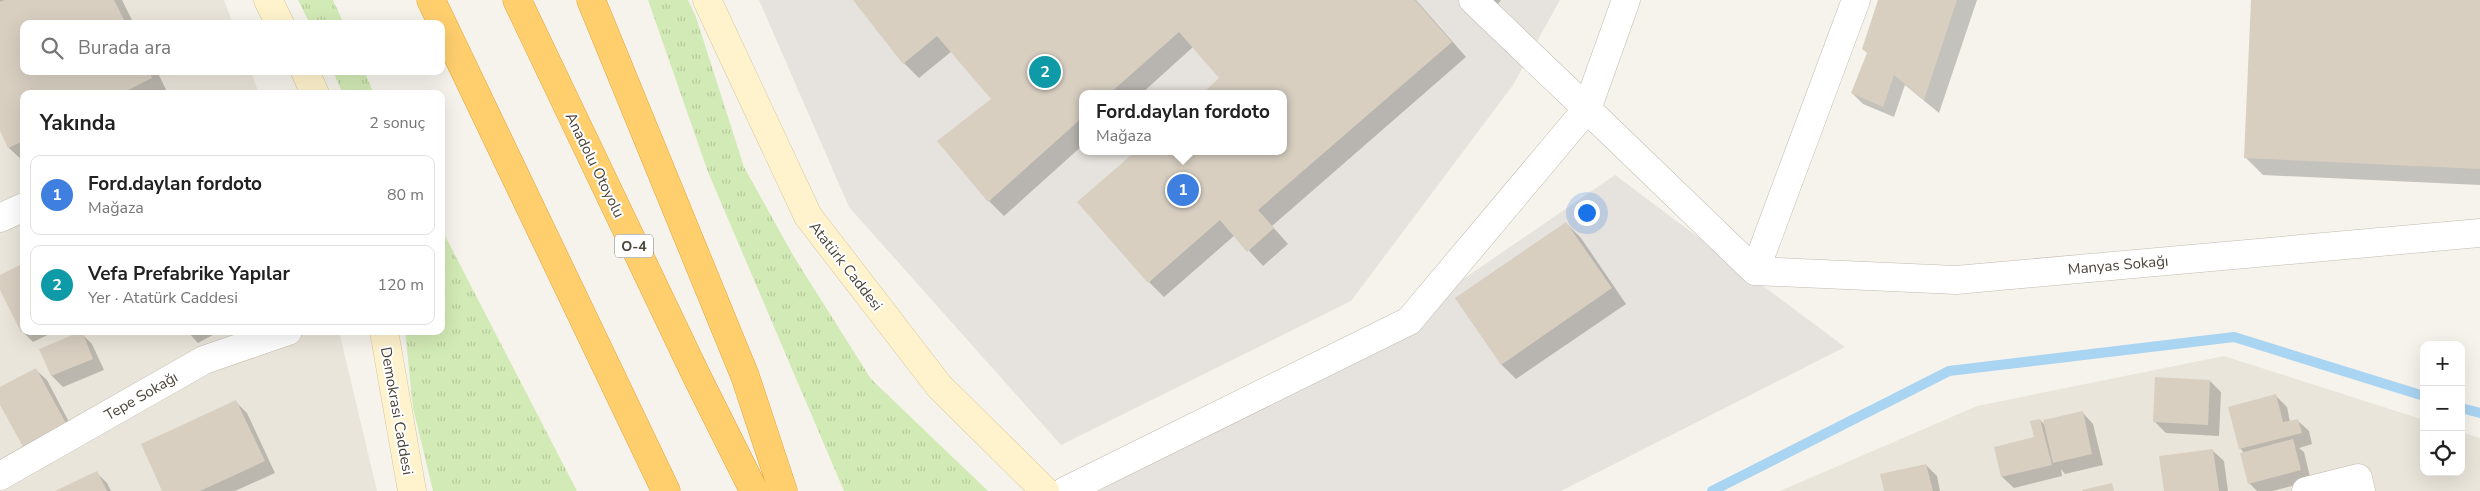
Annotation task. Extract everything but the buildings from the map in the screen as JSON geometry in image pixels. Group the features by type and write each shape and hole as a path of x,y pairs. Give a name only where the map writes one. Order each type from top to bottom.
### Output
{"highway":[{"path":"431,0 441,20"},
{"name":"Anadolu Otoyolu","path":"517,0 697,377 754,491"},
{"path":"591,0 745,376 783,491"},
{"path":"445,29 666,491"}],"street":[{"path":"268,0 278,20"},
{"name":"Atatürk Caddesi","path":"706,0 808,216 939,386 1045,491"},
{"path":"1473,0 1755,271 1856,0"},
{"path":"1065,491 1409,321 1587,109 1626,0"},
{"name":"Manyas Sokağı","path":"1755,271 1956,280 2480,233"},
{"name":"Tepe Sokağı","path":"0,476 204,360 276,335"},
{"name":"Demokrasi Caddesi","path":"385,335 412,491"},
{"path":"2306,491 2358,478 2361,491"}],"shaded area":[{"path":"0,0 224,0 232,20 20,20 20,75 252,75 258,90 20,90 20,335 340,335 377,491 0,491"},
{"path":"759,0 1560,0 1513,85 1351,301 1061,445 849,207"},
{"path":"1615,175 1845,347 1561,491 1099,491 1405,319"},
{"path":"2224,356 2420,419 2420,476 2465,476 2465,433 2480,438 2480,491 1780,491 1977,406"}],"green space":[{"path":"298,0 333,0 342,20 308,20"},
{"path":"648,0 688,0 696,17 744,167 794,257 871,379 988,491 844,491 708,172"},
{"path":"335,75 366,75 372,90 341,90"},
{"path":"445,236 577,491 433,491 413,408 405,335 445,335"}],"waterway":[{"path":"1712,491 1949,371 2234,337 2420,395"},
{"path":"2465,409 2480,413"}],"place":[{"name":"Vefa Prefabrike Yapılar","path":"1045,72"},
{"name":"Ford.daylan fordoto","path":"1183,190"}]}
